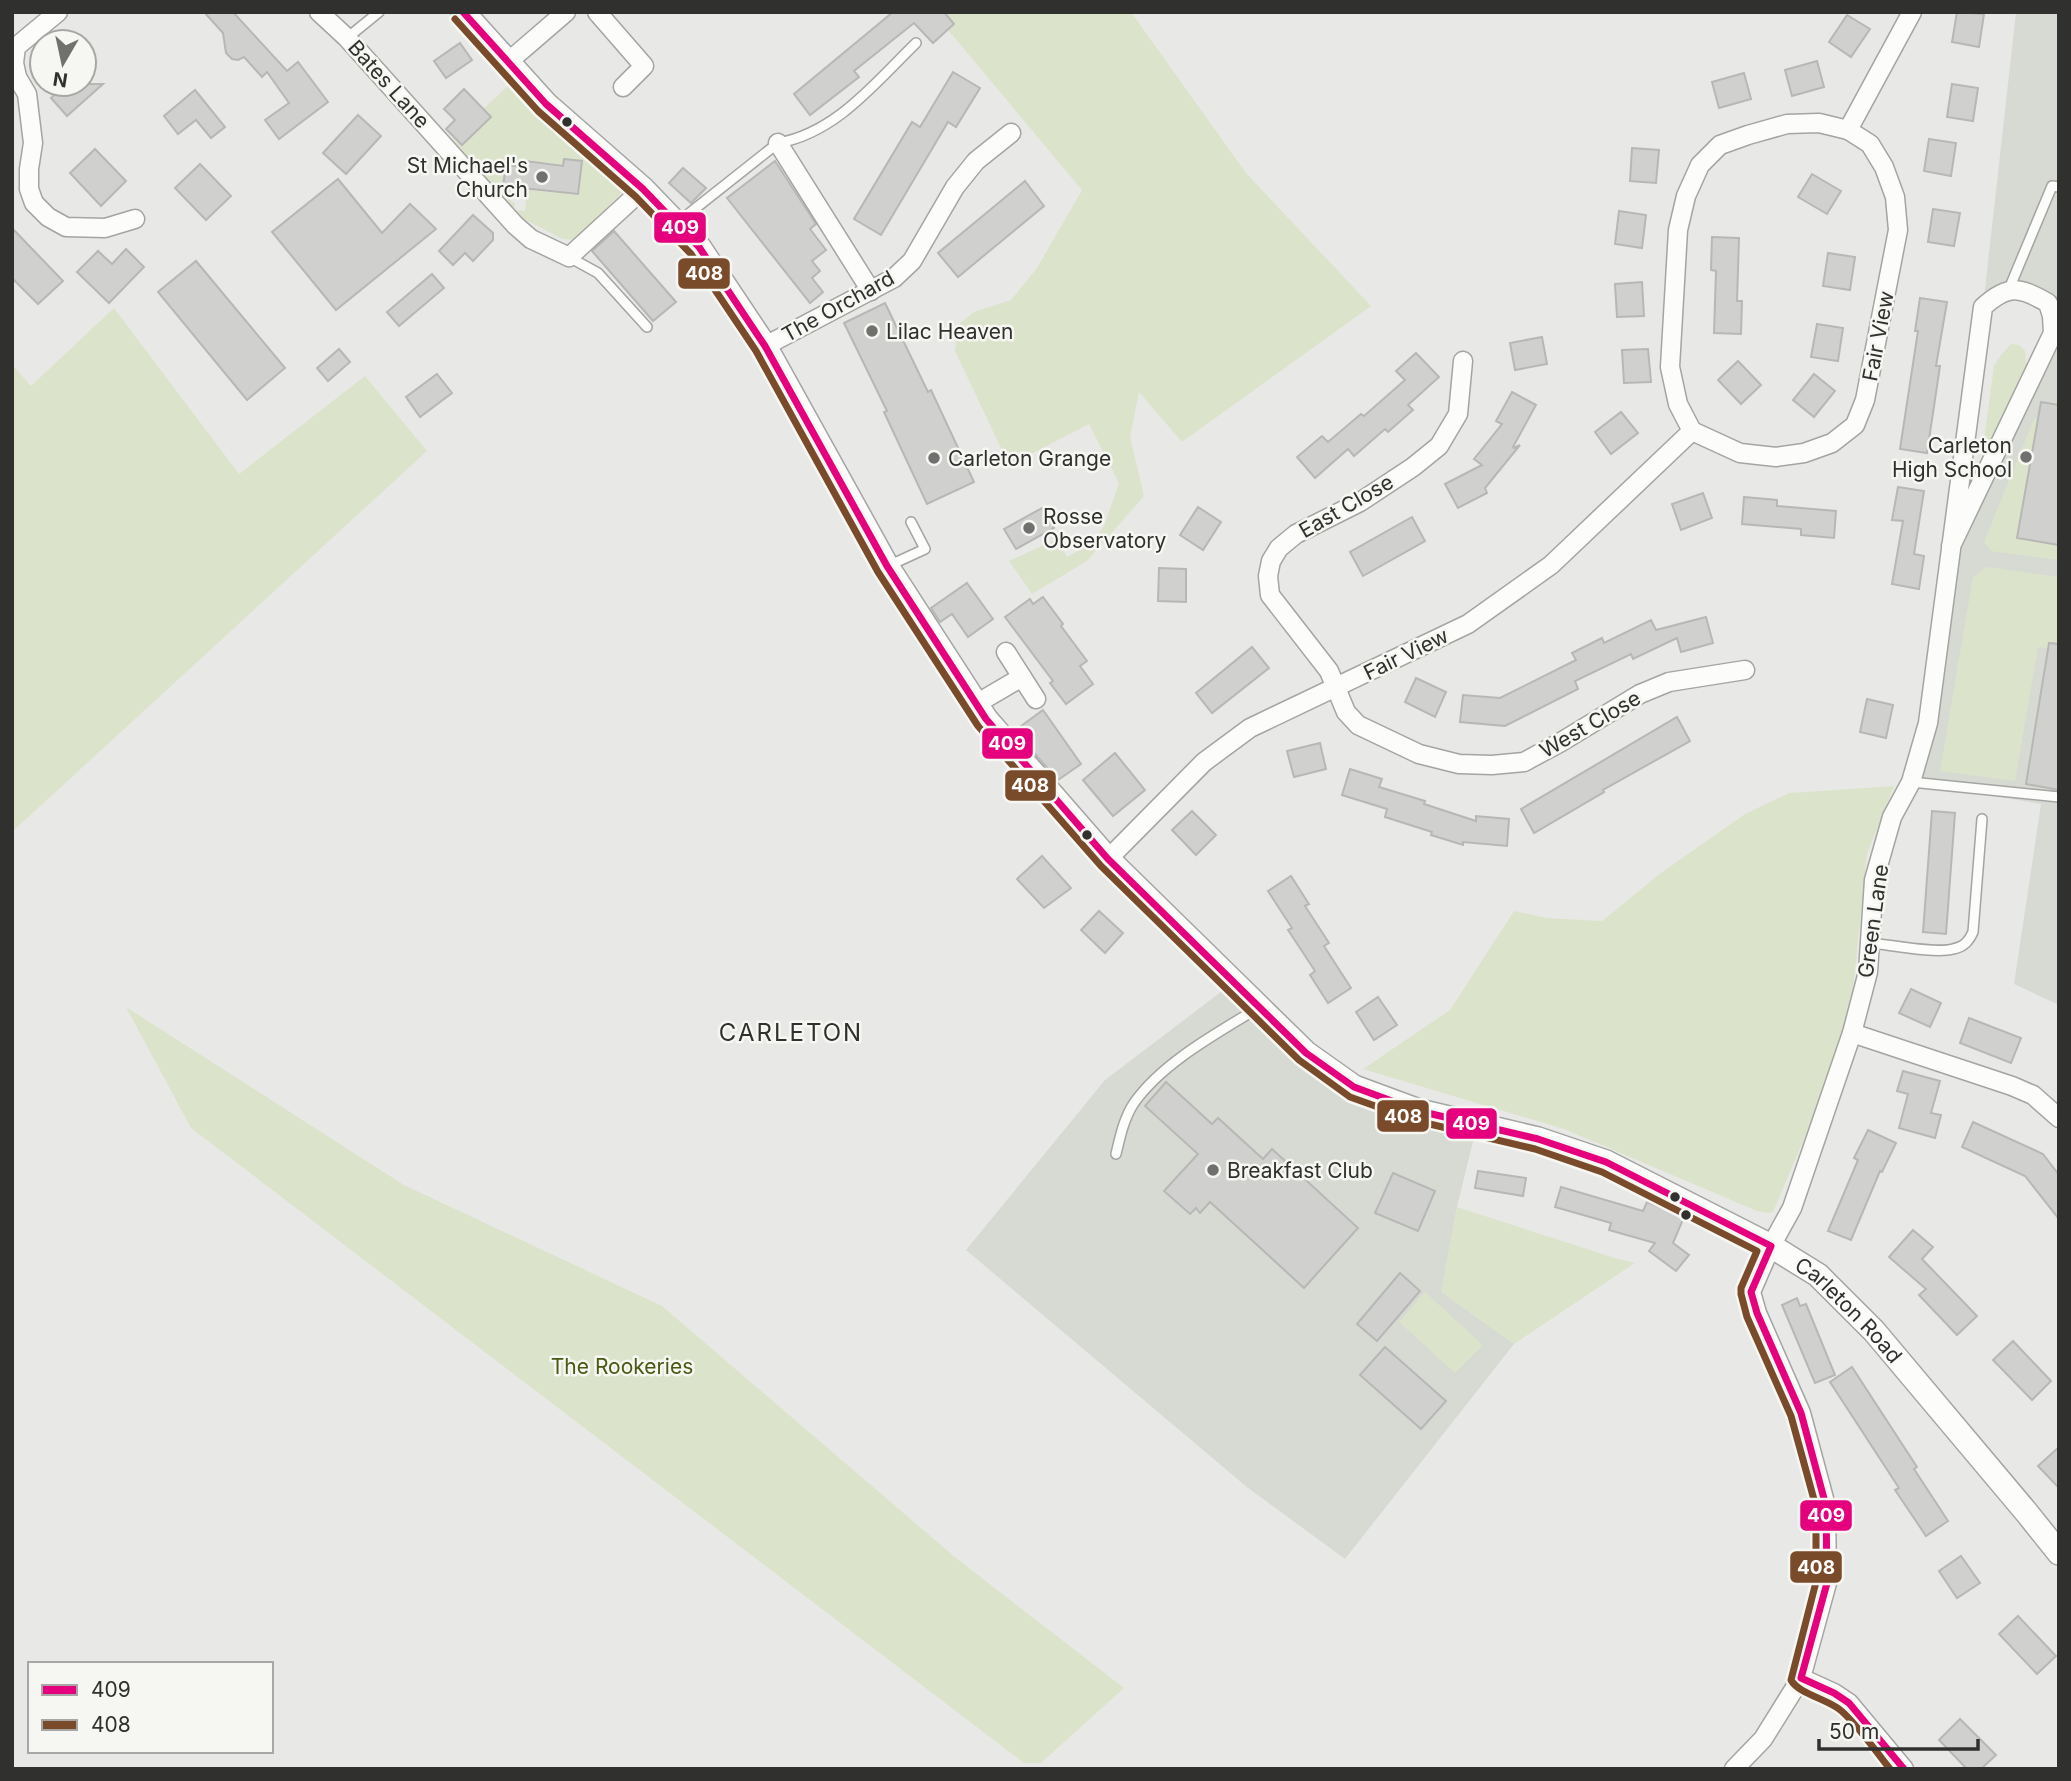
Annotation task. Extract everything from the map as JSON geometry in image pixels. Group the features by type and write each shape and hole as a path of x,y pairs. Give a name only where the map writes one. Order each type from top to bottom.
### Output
{"street":[{"path":"58,12 16,47 17,77 27,94 33,144 29,189 34,203 48,218 66,227 105,228 135,219"},
{"name":"Bates Lane","path":"319,12 347,38 515,225 531,239 569,257"},
{"name":"Carleton Road","path":"463,12 545,104 643,189 699,247 765,346 887,566 995,729 1108,859 1306,1053 1354,1087 1419,1111 1538,1139 1606,1163 1771,1246 1818,1275 1874,1331 2059,1553"},
{"path":"508,62 566,12"},
{"path":"597,12 644,66 622,87"},
{"path":"1848,130 1912,12"},
{"name":"Fair View","path":"1819,123 1848,130 1870,144 1884,167 1895,197 1898,230 1866,400 1855,425 1832,443 1804,453 1776,457 1740,453 1692,431 1678,404 1670,367 1678,230 1686,196 1700,165 1720,145 1787,124 1819,123"},
{"name":"The Orchard","path":"765,346 894,278 912,261 955,187 976,161 1011,133"},
{"path":"778,143 871,291"},
{"path":"569,257 643,189"},
{"name":"Green Lane","path":"1734,1769 1763,1739 1801,1678 1827,1584 1826,1506 1801,1413 1757,1313 1751,1292 1771,1246 1792,1208 1852,1033 1868,972 1874,880 1892,817 1912,782 1928,723 1951,546 1983,307 1995,296 2010,289 2027,291 2048,303 2055,317 2053,333 1951,546"},
{"name":"East Close","path":"1335,689 1329,671 1270,594 1268,576 1271,561 1279,548 1296,534 1360,502 1439,446 1458,414 1463,361"},
{"name":"Fair View","path":"1108,859 1204,762 1250,728 1468,624 1551,565 1692,431"},
{"path":"1006,652 1036,699"},
{"name":"West Close","path":"1335,689 1346,712 1358,725 1419,754 1459,764 1492,765 1524,762 1561,743 1640,694 1669,682 1745,670"},
{"path":"976,704 1022,677"},
{"path":"1852,1033 2012,1086 2033,1095 2059,1118"},
{"path":"1801,1678 1849,1703 1904,1769"}],"lane":[{"path":"347,38 379,12"},
{"path":"677,224 778,143 816,131 846,110 916,43"},
{"path":"2010,289 2052,186 2059,187"},
{"path":"569,257 598,273 647,327"},
{"path":"887,566 925,549 911,522"},
{"path":"1912,782 2059,797"},
{"path":"1871,943 1943,951 1962,946 1969,941 1973,932 1982,819"},
{"path":"1116,1154 1123,1126 1134,1104 1149,1087 1199,1044 1260,1007"}],"shaded area":[{"name":"Carleton High School","path":"2016,12 2059,12 2059,1005 2014,984 2041,804 1912,782 1951,546 2052,316 2027,291 1983,307"},
{"path":"1234,982 1354,1087 1477,1125 1457,1207 1442,1292 1514,1344 1345,1559 1248,1488 966,1250 1105,1080"}],"green space":[{"path":"933,12 1131,12 1246,173 1371,306 1182,442 1139,392 1130,437 1144,496 1087,561 1032,594 1009,561 1057,539 1067,557 1091,544 1104,526 1119,483 1089,424 1012,464 1001,448 955,351 959,324 974,312 1011,300 1037,268 1082,190"},
{"path":"511,83 627,187 576,240 562,239 513,213 452,138","holes":["564,159 582,161 578,194 527,188 525,211 514,210 515,203 511,202 512,187 504,186 506,165 525,167 526,161 563,166"]},
{"path":"114,308 239,474 365,376 427,451 12,832 12,364 31,386"},
{"path":"2011,344 2019,345 2025,351 2027,373 1983,467 1982,454 1994,366"},
{"path":"2034,419 2038,419 2017,537 2059,545 2059,560 1991,551 1984,542"},
{"path":"1987,567 2059,577 2059,649 2038,647 2015,781 1940,771 1973,577"},
{"path":"1894,786 1867,854 1852,999 1815,1113 1773,1212 1757,1211 1564,1129 1363,1069 1450,1010 1514,911 1547,918 1602,921 1661,873 1745,814 1789,793"},
{"name":"The Rookeries","path":"126,1007 404,1185 662,1306 956,1558 1124,1688 1041,1763 1024,1763 191,1128"},
{"path":"1457,1207 1635,1263 1514,1344 1441,1292"},
{"path":"1425,1292 1483,1345 1455,1373 1399,1322"}],"building":[{"path":"204,12 233,12 287,71 298,62 328,102 279,139 265,120 289,103 267,72 262,77 244,57 232,59 226,53 223,33"},
{"path":"893,12 944,12 954,24 933,43 914,23 854,71 859,77 810,115 794,94"},
{"path":"1957,12 1984,14 1979,47 1952,42"},
{"path":"1847,15 1870,29 1851,57 1829,42"},
{"path":"460,43 472,60 446,78 434,61"},
{"path":"1817,61 1824,87 1792,96 1785,70"},
{"path":"953,72 980,88 956,127 948,122 881,235 854,219 912,122 920,127"},
{"path":"1744,73 1751,99 1719,108 1712,82"},
{"path":"1952,84 1978,88 1973,121 1947,117"},
{"path":"464,89 491,117 462,145 446,129 455,120 444,109"},
{"path":"195,90 225,127 211,138 196,120 178,134 164,116"},
{"path":"51,98 87,98 67,116"},
{"path":"358,115 381,136 346,174 323,153"},
{"path":"1929,139 1956,143 1951,176 1924,171"},
{"path":"1632,148 1659,150 1656,183 1630,181"},
{"path":"95,149 126,181 101,206 70,173"},
{"name":"St Michael's Church","path":"564,159 582,161 578,194 503,186 506,165 525,167 526,161 563,166"},
{"path":"775,161 816,224 810,229 826,250 812,261 820,271 812,278 823,292 810,303 727,198"},
{"path":"200,164 231,196 206,220 175,188"},
{"path":"683,168 706,188 691,203 669,183"},
{"path":"1812,174 1841,191 1827,214 1798,197"},
{"path":"338,179 382,233 410,204 436,229 336,310 272,232"},
{"path":"1025,181 1044,206 958,277 938,253"},
{"path":"1933,209 1960,213 1954,246 1928,242"},
{"path":"1619,211 1646,215 1642,248 1615,244"},
{"path":"473,215 493,233 493,240 473,261 465,253 453,265 439,251"},
{"path":"12,228 63,281 38,304 12,278"},
{"path":"614,231 676,302 653,321 592,251"},
{"path":"1712,237 1739,238 1737,301 1742,301 1741,334 1714,333 1716,271 1711,270"},
{"path":"126,249 144,267 109,303 77,272 98,251 112,264"},
{"path":"1828,253 1855,257 1850,290 1823,286"},
{"path":"196,261 285,368 247,400 158,292"},
{"path":"432,274 444,288 399,326 387,312"},
{"path":"1642,282 1644,316 1617,317 1615,284"},
{"path":"1920,298 1947,302 1936,366 1940,366 1927,453 1900,449 1918,331 1915,331"},
{"path":"885,303 928,392 931,390 974,482 927,504 884,412 887,411 844,323"},
{"path":"1817,324 1843,328 1838,361 1811,357"},
{"path":"1542,337 1547,364 1515,370 1510,343"},
{"path":"339,349 350,362 328,381 317,368"},
{"path":"1648,349 1651,382 1624,383 1622,350"},
{"path":"1416,353 1439,377 1408,405 1413,410 1388,432 1385,429 1354,456 1348,449 1315,478 1297,457 1322,436 1328,442 1361,414 1364,416 1405,380 1396,371"},
{"path":"1738,361 1761,385 1741,404 1718,380"},
{"path":"437,374 452,393 420,417 406,397"},
{"path":"1814,374 1835,391 1814,417 1793,400"},
{"path":"1512,392 1536,405 1513,447 1520,445 1485,488 1487,493 1458,508 1445,484 1482,465 1474,459 1502,424 1496,421"},
{"path":"2041,402 2059,405 2059,545 2017,538"},
{"path":"1621,412 1638,433 1611,454 1595,432"},
{"path":"1898,487 1924,491 1914,554 1924,556 1919,589 1892,584 1903,521 1892,520"},
{"path":"1703,493 1712,518 1681,530 1672,504"},
{"path":"1744,497 1777,500 1777,506 1836,511 1834,538 1801,535 1801,529 1742,524"},
{"path":"1198,507 1221,522 1203,550 1180,535"},
{"name":"Rosse Observatory","path":"1042,508 1054,528 1016,549 1004,529"},
{"path":"1412,517 1425,541 1363,576 1350,552"},
{"path":"1159,568 1186,569 1186,602 1158,601"},
{"path":"967,583 993,619 968,637 952,614 940,622 931,608"},
{"path":"1043,597 1087,661 1080,666 1093,684 1066,704 1050,683 1053,681 1005,617 1030,599 1033,604"},
{"path":"1706,617 1713,643 1681,652 1677,638 1633,659 1631,654 1575,681 1578,689 1505,726 1460,722 1463,695 1500,698 1576,660 1572,653 1602,638 1604,643 1651,620 1656,630"},
{"path":"2049,643 2059,644 2059,790 2026,784"},
{"path":"1252,647 1269,668 1212,713 1196,693"},
{"path":"1416,678 1446,692 1435,717 1405,702"},
{"path":"1867,699 1893,705 1886,738 1860,732"},
{"path":"1043,710 1081,764 1058,780 1017,729"},
{"path":"1677,717 1690,741 1534,833 1521,809"},
{"path":"1320,743 1326,769 1294,777 1287,751"},
{"path":"1115,753 1145,790 1113,816 1083,780"},
{"path":"1350,769 1382,779 1379,787 1476,821 1476,816 1509,819 1507,846 1463,842 1463,845 1385,817 1387,809 1342,795"},
{"path":"1192,811 1216,835 1196,855 1172,830"},
{"path":"1932,811 1955,813 1946,934 1923,932"},
{"path":"1042,856 1071,888 1044,908 1017,879"},
{"path":"1291,876 1309,904 1305,906 1329,943 1324,946 1351,988 1328,1003 1310,975 1315,971 1288,930 1292,928 1268,891"},
{"path":"1099,911 1123,933 1105,953 1081,930"},
{"path":"1911,989 1941,1003 1930,1027 1899,1013"},
{"path":"1378,997 1397,1025 1374,1040 1356,1012"},
{"path":"1969,1018 2021,1038 2011,1063 1960,1043"},
{"path":"1903,1071 1940,1081 1931,1113 1941,1115 1935,1138 1899,1128 1908,1094 1897,1091"},
{"path":"1166,1082 1212,1124 1218,1118 1263,1159 1272,1149 1358,1228 1304,1288 1210,1202 1200,1213 1196,1208 1190,1214 1164,1191 1198,1154 1145,1106"},
{"path":"1973,1122 2043,1154 2059,1175 2059,1219 2025,1176 1962,1147"},
{"path":"1868,1130 1896,1143 1882,1172 1880,1171 1851,1240 1828,1231 1858,1160 1854,1158"},
{"path":"1478,1171 1526,1178 1523,1196 1475,1188"},
{"path":"1393,1173 1435,1191 1418,1231 1375,1213"},
{"path":"1561,1187 1643,1211 1647,1202 1684,1217 1673,1243 1689,1255 1676,1271 1649,1251 1655,1243 1609,1230 1611,1223 1555,1207"},
{"path":"1913,1230 1933,1247 1922,1259 1977,1316 1957,1335 1919,1295 1926,1289 1889,1257"},
{"path":"1400,1273 1420,1291 1377,1341 1357,1324"},
{"path":"1797,1298 1800,1306 1806,1304 1835,1375 1815,1383 1782,1305"},
{"path":"2013,1341 2051,1381 2032,1400 1993,1360"},
{"path":"1385,1347 1446,1401 1421,1429 1360,1375"},
{"path":"1852,1367 1917,1467 1914,1469 1948,1521 1926,1536 1895,1490 1899,1488 1830,1382"},
{"path":"2059,1447 2059,1488 2038,1466"},
{"path":"1961,1556 1980,1583 1957,1598 1939,1571"},
{"path":"2018,1616 2056,1656 2037,1674 1999,1634"},
{"path":"1960,1719 1996,1755 1981,1769 1967,1769 1939,1740"}],"transit line":[{"name":"409","path":"463,12 546,104 643,189 699,247 765,346 887,566 986,719 1108,859 1306,1053 1354,1087 1419,1111 1538,1139 1606,1162 1771,1246 1751,1292 1757,1313 1801,1413 1826,1506 1827,1583 1801,1678 1849,1703 1904,1769"},
{"name":"408","path":"455,19 538,111 636,197 691,254 756,351 878,572 978,726 1101,866 1299,1060 1350,1097 1417,1121 1535,1149 1602,1172 1757,1251 1741,1294 1747,1317 1791,1416 1816,1507 1816,1582 1791,1680 1800,1689 1845,1714 1890,1769"}],"place":[{"name":"St Michael's Church","path":"542,177"},
{"name":"Lilac Heaven","path":"872,331"},
{"name":"Carleton High School","path":"2026,457"},
{"name":"Carleton Grange","path":"934,458"},
{"name":"Rosse Observatory","path":"1029,528"},
{"name":"Breakfast Club","path":"1213,1170"}],"district":[{"name":"CARLETON","path":"791,1032"}]}
